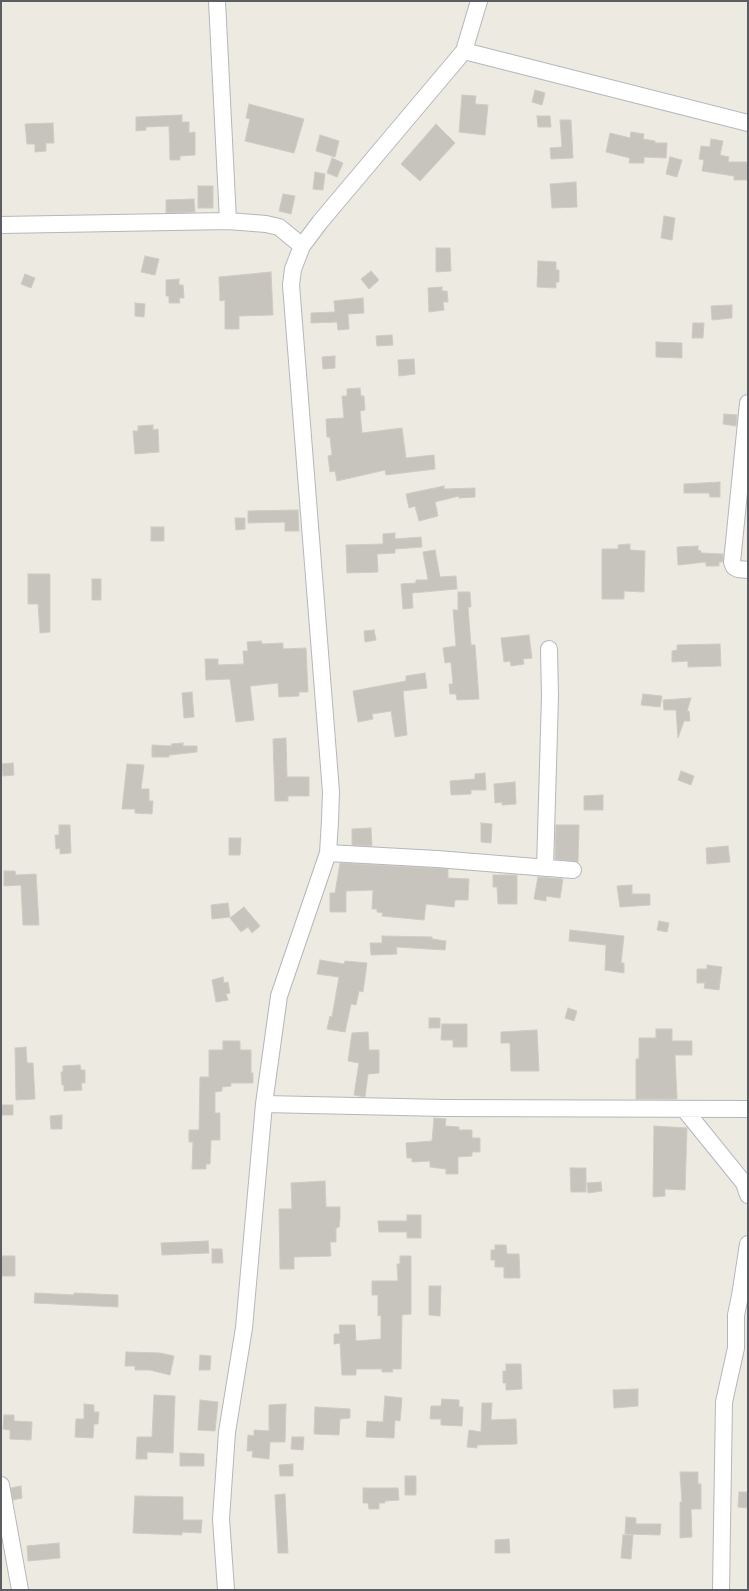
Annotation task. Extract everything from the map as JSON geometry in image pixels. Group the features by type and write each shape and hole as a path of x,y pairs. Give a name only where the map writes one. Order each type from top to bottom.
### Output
{"street":[{"path":"216,1 228,220"},
{"path":"226,1590 220,1519 227,1432 244,1328 264,1104 278,996 328,853 331,792 291,285 293,269 302,246 464,51 479,1"},
{"path":"464,51 748,123"},
{"path":"1,225 228,220 279,227 302,246"},
{"path":"748,403 732,562 734,567 738,569 748,570"},
{"path":"545,868 550,696 549,649"},
{"path":"328,853 437,859 574,870"},
{"path":"264,1104 445,1108 748,1109"},
{"path":"684,1109 744,1183 748,1195"},
{"path":"721,1590 724,1402 736,1348 736,1315 748,1244"},
{"path":"1,1485 20,1590"}],"building":[{"path":"535,90 545,93 542,105 532,102"},
{"path":"462,95 476,96 475,104 488,105 485,135 459,132"},
{"path":"249,104 304,119 294,153 245,141 250,119 246,118"},
{"path":"182,115 182,122 189,122 189,133 195,132 195,155 180,156 180,160 170,160 169,126 146,127 146,130 136,131 136,117"},
{"path":"537,116 550,116 551,127 538,127"},
{"path":"560,120 571,120 573,158 551,159 550,148 562,147"},
{"path":"53,123 54,143 46,143 46,151 35,152 35,144 27,144 25,124"},
{"path":"436,124 455,143 420,181 401,164"},
{"path":"631,132 644,134 643,139 655,141 655,143 667,143 666,158 644,157 644,163 629,163 630,158 606,152 610,133 630,138"},
{"path":"320,135 339,141 335,157 316,151"},
{"path":"711,139 723,141 720,155 729,157 728,162 748,162 748,180 734,180 734,176 702,171 704,160 699,159 701,146 710,147"},
{"path":"670,157 682,160 677,177 666,174"},
{"path":"332,158 343,163 337,177 327,173"},
{"path":"315,172 325,174 323,190 313,189"},
{"path":"576,182 577,207 552,208 550,184"},
{"path":"198,186 213,186 213,208 198,208"},
{"path":"283,194 295,196 291,214 279,211"},
{"path":"194,199 195,212 166,213 166,200"},
{"path":"664,216 675,218 672,240 661,238"},
{"path":"436,248 450,248 451,271 436,272"},
{"path":"145,256 159,259 155,275 141,272"},
{"path":"538,261 556,262 556,270 559,270 559,282 556,282 556,288 537,287"},
{"path":"371,271 379,280 369,289 361,279"},
{"path":"271,272 273,315 239,316 239,329 225,329 225,300 220,301 219,277"},
{"path":"25,274 35,278 31,288 21,284"},
{"path":"179,279 179,285 183,285 184,298 179,298 180,303 169,303 169,296 166,296 166,280"},
{"path":"442,287 442,291 447,291 448,302 443,302 444,310 429,312 428,288"},
{"path":"363,298 364,313 348,314 349,329 338,330 337,322 311,323 311,313 335,312 334,301"},
{"path":"135,303 145,304 144,317 135,316"},
{"path":"732,305 732,318 712,320 711,306"},
{"path":"693,323 704,323 703,338 692,338"},
{"path":"392,335 393,345 377,346 376,336"},
{"path":"656,342 682,343 682,358 656,357"},
{"path":"335,356 335,368 323,369 322,357"},
{"path":"414,359 415,374 399,376 398,360"},
{"path":"360,388 361,396 364,396 365,410 360,411 362,433 402,428 406,458 434,455 435,469 386,475 385,470 337,481 335,471 330,472 328,456 332,455 330,437 327,437 326,419 344,418 342,396 347,396 347,389"},
{"path":"724,414 737,415 736,426 723,424"},
{"path":"153,425 153,430 158,429 159,452 135,454 133,431 138,431 138,426"},
{"path":"720,482 720,497 710,497 709,493 684,493 684,484"},
{"path":"444,486 444,489 475,488 475,497 459,498 459,496 435,502 438,516 419,521 415,506 409,508 406,494"},
{"path":"298,510 299,531 285,531 285,522 248,523 248,511"},
{"path":"235,518 245,518 245,529 236,530"},
{"path":"151,527 164,527 164,541 151,541"},
{"path":"395,533 395,539 421,537 422,547 395,549 395,553 377,554 378,572 347,573 346,545 383,544 383,534"},
{"path":"630,544 630,550 645,551 644,592 624,591 624,599 602,599 602,549 618,549 618,545"},
{"path":"698,546 698,550 701,551 701,553 723,554 723,562 719,562 719,566 706,566 706,562 678,565 677,547"},
{"path":"435,550 440,577 456,576 457,589 412,593 413,608 403,609 401,584 416,583 416,580 428,580 423,552"},
{"path":"28,574 50,574 50,632 40,633 38,604 28,604"},
{"path":"92,579 101,579 101,600 92,600"},
{"path":"458,592 470,592 471,607 468,607 471,645 475,645 479,699 457,700 456,694 450,694 449,684 453,684 451,662 445,663 443,648 456,646 453,610 458,610"},
{"path":"374,630 376,640 365,642 364,631"},
{"path":"529,635 532,658 523,659 524,664 511,666 510,661 504,662 501,638"},
{"path":"261,641 262,644 283,643 283,649 306,648 308,692 299,692 299,696 279,697 278,683 250,686 254,720 236,722 230,679 206,680 205,659 218,659 218,665 244,664 243,651 248,651 247,642"},
{"path":"720,644 721,666 688,667 688,661 672,662 672,651 677,650 677,645"},
{"path":"425,673 427,688 403,691 407,735 395,737 391,711 372,714 373,719 358,722 353,691 406,681 406,676"},
{"path":"192,692 194,717 184,718 182,693"},
{"path":"643,694 662,696 660,707 641,705"},
{"path":"691,698 687,711 689,711 690,721 684,721 678,738 676,710 664,710 663,700"},
{"path":"286,738 287,777 309,777 309,796 288,796 288,801 275,801 273,739"},
{"path":"183,743 183,746 197,746 197,752 169,755 169,757 152,757 152,745 172,746 171,744"},
{"path":"13,763 14,775 3,776 2,764"},
{"path":"127,764 144,765 141,789 149,789 149,801 153,801 152,814 135,813 135,809 122,809"},
{"path":"681,771 694,776 691,785 678,780"},
{"path":"485,773 486,790 471,790 471,794 451,795 450,781 475,779 475,774"},
{"path":"515,782 516,804 502,805 502,802 495,803 494,784"},
{"path":"603,795 603,810 584,810 584,796"},
{"path":"481,823 492,824 491,843 481,842"},
{"path":"59,825 70,825 71,853 60,854 60,848 56,849 55,835 59,835"},
{"path":"556,825 579,825 578,862 555,859"},
{"path":"371,828 372,846 352,845 352,829"},
{"path":"229,838 241,838 240,855 229,855"},
{"path":"728,846 730,862 707,864 706,848"},
{"path":"340,863 448,869 448,878 469,879 468,900 455,900 454,907 426,904 424,920 382,916 383,913 377,912 377,909 372,909 373,890 346,891 346,912 330,912 330,893 335,893"},
{"path":"4,871 15,871 16,875 36,874 39,925 23,925 21,885 4,886"},
{"path":"493,875 517,875 517,904 498,904 497,887 493,887"},
{"path":"538,877 563,879 560,898 546,896 546,901 534,899"},
{"path":"632,885 632,894 650,894 650,905 620,907 617,886"},
{"path":"228,903 230,917 212,919 211,905"},
{"path":"244,907 260,926 252,933 248,927 241,932 230,918"},
{"path":"659,921 669,923 667,932 657,930"},
{"path":"570,930 624,936 621,963 624,963 624,973 605,970 606,945 569,941"},
{"path":"382,936 432,937 432,939 446,941 445,950 396,947 397,954 371,955 370,943 382,943"},
{"path":"320,960 344,964 345,961 367,963 363,992 359,991 356,1005 351,1004 345,1032 327,1029 330,1016 332,1017 339,977 317,974"},
{"path":"707,965 722,967 719,990 704,988 705,983 697,983 697,969 707,969"},
{"path":"223,977 224,983 228,982 230,993 226,994 228,1000 216,1002 212,980"},
{"path":"568,1008 577,1011 574,1021 565,1018"},
{"path":"429,1018 440,1018 440,1028 429,1028"},
{"path":"442,1024 467,1024 467,1047 453,1047 453,1040 441,1040"},
{"path":"656,1029 672,1029 672,1041 692,1041 692,1055 675,1055 677,1099 636,1099 636,1059 639,1059 639,1038 656,1038"},
{"path":"537,1030 539,1071 511,1071 510,1043 501,1043 501,1032"},
{"path":"368,1032 369,1050 379,1050 379,1073 368,1074 365,1097 354,1095 359,1063 348,1061 352,1033"},
{"path":"223,1041 240,1041 240,1050 251,1050 251,1073 253,1073 253,1083 231,1083 231,1086 222,1087 222,1091 215,1092 215,1113 220,1113 220,1140 211,1140 210,1164 206,1164 206,1169 192,1169 193,1142 189,1142 189,1130 199,1130 200,1077 209,1077 209,1050 223,1050"},
{"path":"26,1047 27,1063 33,1063 35,1099 16,1100 15,1048"},
{"path":"80,1065 81,1070 85,1070 85,1083 81,1083 82,1090 64,1091 61,1072 63,1072 63,1066"},
{"path":"1,1105 13,1105 13,1115 1,1115"},
{"path":"62,1115 62,1129 51,1129 50,1116"},
{"path":"434,1118 446,1119 445,1126 459,1127 459,1130 472,1130 472,1138 480,1138 480,1152 472,1152 472,1156 458,1157 458,1174 446,1174 446,1169 430,1167 430,1161 412,1162 412,1158 407,1158 406,1143 432,1141"},
{"path":"654,1126 687,1128 685,1190 665,1189 665,1196 653,1197"},
{"path":"570,1168 586,1168 586,1192 571,1192"},
{"path":"325,1181 326,1207 340,1207 339,1227 336,1228 336,1242 330,1242 331,1256 294,1257 294,1269 280,1269 279,1209 292,1209 291,1183"},
{"path":"601,1182 602,1191 588,1193 587,1183"},
{"path":"407,1215 421,1215 421,1238 407,1238 407,1232 379,1232 378,1221 407,1221"},
{"path":"208,1241 209,1253 162,1255 161,1243"},
{"path":"495,1245 506,1245 507,1254 519,1254 520,1278 504,1278 504,1267 495,1267 495,1260 491,1260 491,1250 495,1250"},
{"path":"212,1249 222,1249 223,1263 212,1263"},
{"path":"1,1256 15,1256 15,1276 1,1276"},
{"path":"400,1256 411,1256 411,1314 402,1315 401,1369 392,1369 393,1372 382,1372 382,1369 356,1369 356,1375 342,1375 340,1343 334,1344 334,1334 340,1334 339,1325 355,1325 356,1341 381,1339 381,1315 378,1316 378,1295 372,1295 372,1281 398,1281 397,1264 400,1264"},
{"path":"429,1286 441,1286 440,1316 429,1315"},
{"path":"35,1293 118,1295 118,1307 34,1303"},
{"path":"126,1352 160,1353 174,1356 170,1375 150,1370 135,1370 135,1366 125,1366"},
{"path":"200,1355 211,1356 210,1370 199,1370"},
{"path":"506,1364 521,1364 522,1389 506,1390 506,1383 503,1383 503,1371 506,1371"},
{"path":"638,1389 638,1406 614,1408 613,1390"},
{"path":"154,1395 175,1396 173,1453 147,1452 147,1459 136,1459 137,1437 152,1437"},
{"path":"385,1396 402,1398 400,1421 395,1420 394,1438 366,1437 367,1421 383,1422"},
{"path":"442,1399 459,1400 459,1407 463,1407 462,1426 441,1425 441,1419 430,1419 431,1406 441,1406"},
{"path":"200,1400 218,1402 215,1431 198,1430"},
{"path":"482,1403 492,1403 491,1420 516,1419 517,1444 477,1445 477,1448 467,1447 469,1430 481,1432"},
{"path":"84,1404 94,1405 94,1412 99,1412 98,1424 94,1424 93,1438 75,1437 76,1419 84,1419"},
{"path":"286,1404 285,1442 270,1442 269,1459 252,1457 253,1451 247,1451 248,1435 254,1436 254,1430 269,1431 269,1405"},
{"path":"315,1407 350,1409 350,1418 340,1419 339,1435 314,1434"},
{"path":"4,1415 14,1415 14,1421 32,1422 31,1440 10,1439 10,1430 3,1429"},
{"path":"292,1437 304,1437 303,1450 291,1449"},
{"path":"180,1453 204,1454 204,1466 180,1466"},
{"path":"293,1464 293,1476 280,1476 279,1465"},
{"path":"680,1472 698,1472 698,1484 701,1484 701,1509 691,1509 692,1537 680,1538 680,1502 682,1502"},
{"path":"405,1476 416,1476 416,1495 405,1495"},
{"path":"21,1486 22,1498 13,1500 11,1488"},
{"path":"363,1488 398,1488 399,1500 385,1501 385,1503 379,1503 379,1509 369,1509 368,1503 363,1503"},
{"path":"739,1492 748,1492 748,1508 738,1507"},
{"path":"285,1494 288,1553 278,1553 275,1495"},
{"path":"135,1496 183,1497 183,1520 202,1520 201,1533 182,1532 182,1535 133,1533"},
{"path":"626,1517 636,1518 636,1524 661,1524 660,1535 625,1534"},
{"path":"623,1535 633,1535 631,1559 621,1558"},
{"path":"509,1539 510,1553 495,1553 495,1540"},
{"path":"59,1543 60,1558 28,1561 27,1546"}]}
